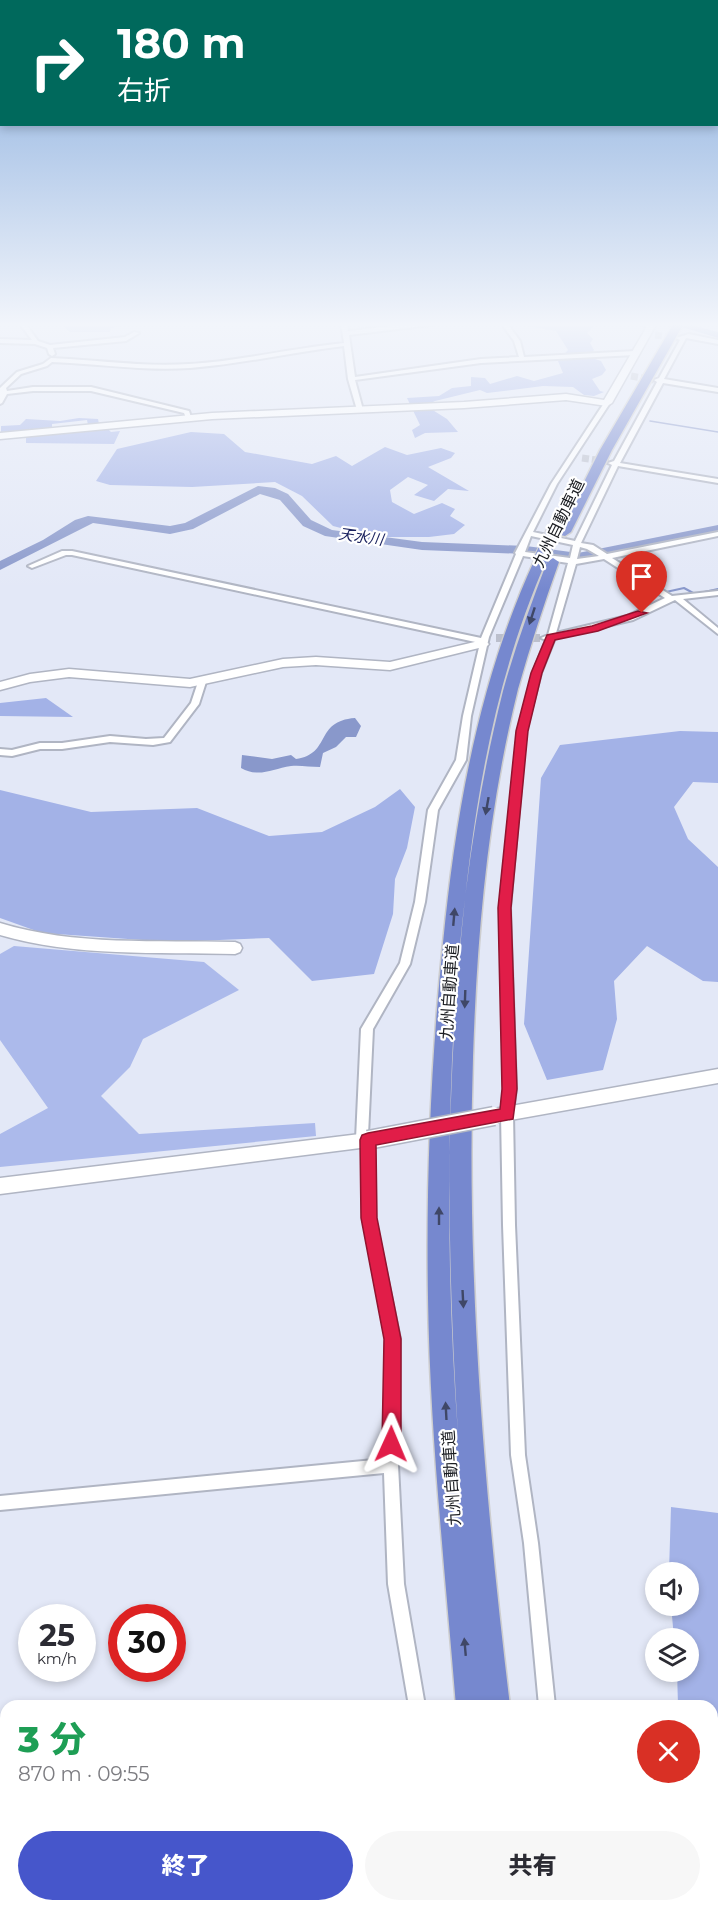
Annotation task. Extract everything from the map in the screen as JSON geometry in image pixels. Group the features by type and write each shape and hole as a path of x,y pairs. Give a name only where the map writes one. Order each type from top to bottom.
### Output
{"highway":[{"name":"九州自動車道","path":"495,1700 473,1459 463,1298 460,1164 465,989 481,841 502,725 523,646 555,560 560,531 628,412"},
{"name":"九州自動車道","path":"469,1700 448,1448 440,1299 439,1162 445,1041 455,912 477,764 524,593 555,560"}],"street":[{"path":"186,412 188,417"},
{"path":"0,436 188,417 308,412"},
{"path":"416,1700 396,1584 391,1465 393,1339 369,1218 365,1139 367,1029 405,964 420,902 433,810 461,760 467,716 484,641 529,533 601,412"},
{"path":"546,1700 531,1543 518,1455 501,1115 510,1089 505,908 522,731 548,638 555,560 578,542 613,463 641,412"},
{"path":"573,456 582,458"},
{"path":"613,463 718,481"},
{"path":"529,533 578,542 607,557 675,599 718,632"},
{"path":"519,553 555,560 607,557 718,534"},
{"path":"32,566 65,553 72,553 484,641"},
{"path":"548,638 630,618 675,599 718,593"},
{"path":"0,686 30,678 69,673 177,683 202,682 300,662 390,666 496,638"},
{"path":"0,752 20,753 45,746 55,748 113,739 154,742 166,740 195,704 202,682"},
{"path":"0,929 30,938 117,945 235,948"},
{"path":"0,1186 178,1165 365,1139 718,1077"},
{"path":"0,1503 391,1465"}],"shaded area":[{"path":"414,412 436,412 447,419 458,432 425,433 415,438 412,430 420,425"},
{"path":"79,418 98,419 99,424 88,425 87,420 52,424 52,428 1,432 1,426 20,425 26,419 60,421"},
{"path":"106,427 111,432 120,431 114,444 26,443 26,436"},
{"path":"191,432 224,434 245,452 312,464 336,456 352,466 385,447 407,455 441,448 455,453 451,458 428,467 469,491 448,489 434,501 414,495 428,485 408,477 390,490 392,502 414,514 442,503 455,509 450,516 465,525 454,534 429,537 376,537 333,526 302,496 275,482 192,487 110,485 96,481 117,449"},
{"path":"46,698 73,717 0,716 0,703"},
{"path":"355,718 361,726 356,737 346,737 336,747 323,753 320,767 291,766 260,773 241,768 242,755 272,759 291,755 296,759 307,756 315,751 334,725 342,720"},
{"path":"680,731 718,732 718,783 693,782 674,807 688,839 718,867 718,982 703,981 647,946 614,981 617,1019 603,1070 547,1080 524,1024 541,778 560,745"},
{"path":"400,789 415,807 407,848 395,879 393,914 374,974 312,981 269,938 171,942 42,933 0,918 0,790 91,812 197,808 269,836 322,832 375,807"},
{"path":"14,946 204,962 239,990 143,1039 130,1067 101,1096 139,1134 315,1123 316,1136 0,1167 0,1134 48,1108 0,1040 0,954"},
{"path":"671,1507 718,1513 718,1700 678,1700 677,1682 699,1682 699,1628 673,1628 672,1616 699,1616 699,1562 669,1562"}],"waterway":[{"path":"650,421 718,432"},
{"name":"天水川","path":"0,566 47,543 79,523 92,519 170,530 189,526 258,490 271,491 284,497 307,523 329,533 422,546 526,550 578,557 718,529"},
{"path":"666,592 684,588 695,594 718,589"}],"tunnel":[{"path":"582,458 611,462"},
{"path":"496,638 544,638"}],"route":[{"path":"391,1444 393,1339 369,1218 368,1140 507,1114 510,1089 506,1030 505,908 522,731 537,673 551,637 594,629 642,613"}]}
